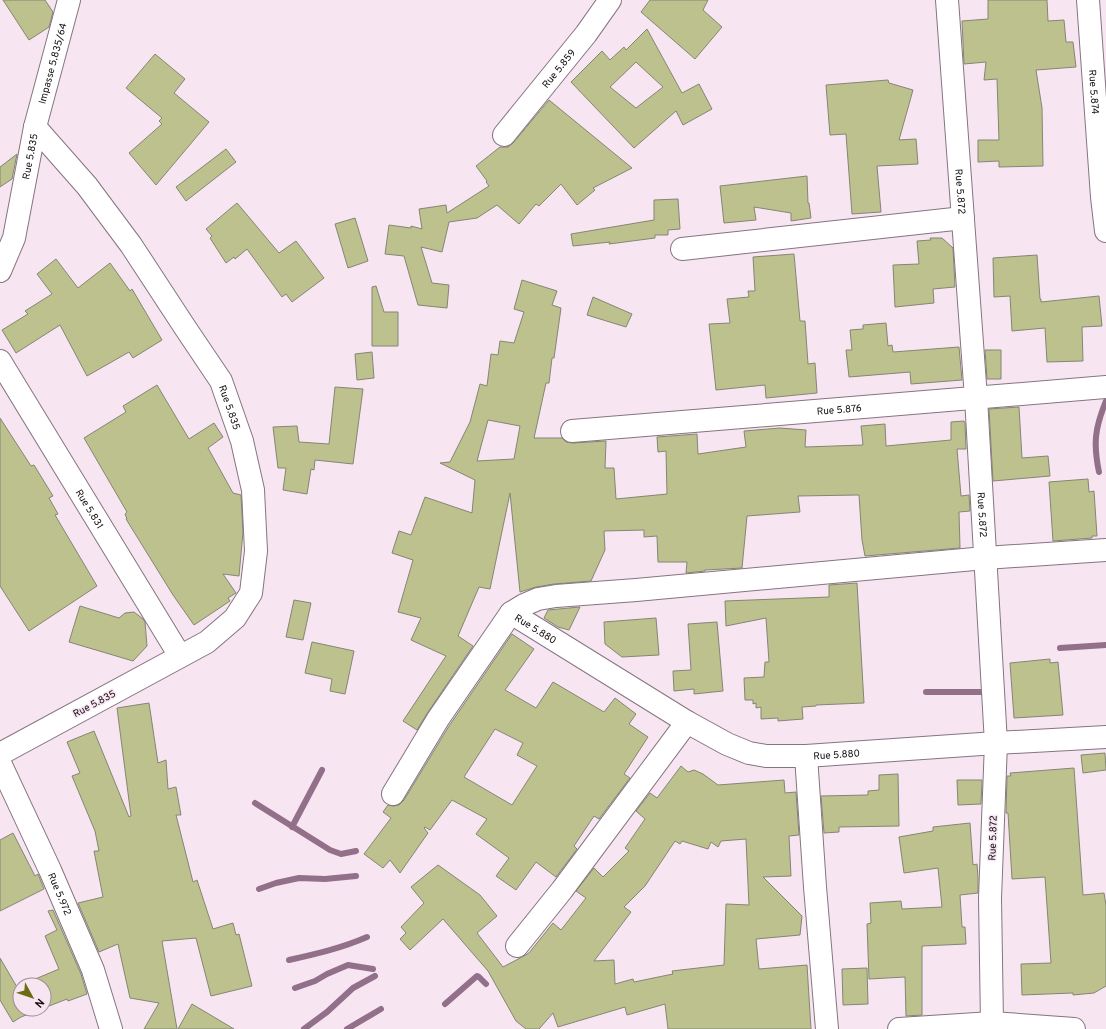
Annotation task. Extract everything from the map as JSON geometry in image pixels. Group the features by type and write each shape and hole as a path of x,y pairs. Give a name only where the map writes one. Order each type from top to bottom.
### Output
{"street":[{"name":"Impasse 5.835/64","path":"35,127 69,0"},
{"name":"Rue 5.859","path":"504,135 586,34 610,0"},
{"name":"Rue 5.872","path":"947,0 976,398 996,743 990,898 991,1026"},
{"name":"Rue 5.874","path":"1088,0 1102,197 1106,231"},
{"name":"Rue 5.835","path":"0,271 14,238 35,127"},
{"name":"Rue 5.835","path":"0,754 207,642 235,618 251,593 256,551 253,490 242,441 220,381 131,245 87,186 35,127"},
{"path":"682,249 963,218"},
{"name":"Rue 5.831","path":"0,361 180,656"},
{"name":"Rue 5.876","path":"572,431 1106,387"},
{"name":"Rue 5.880","path":"1106,550 985,558 644,590 556,596 538,599 511,613 687,722 727,744 749,753 766,756 806,756 1106,737"},
{"path":"393,794 438,719 511,613"},
{"path":"517,946 562,890 687,722"},
{"path":"806,756 827,1029"},
{"name":"Rue 5.972","path":"0,763 50,870 93,970 111,1029"},
{"path":"899,1029 991,1026 1074,1029"}],"building":[{"path":"3,0 45,0 53,12 49,27 29,40"},
{"path":"650,0 708,0 703,10 722,27 695,59 641,12"},
{"path":"988,0 1047,0 1048,21 1064,20 1066,42 1073,42 1076,67 1036,70 1042,108 1043,166 999,167 999,161 978,162 978,140 999,140 997,79 984,80 986,62 964,64 962,21 988,19"},
{"path":"647,29 682,93 699,84 712,109 683,125 676,111 634,148 571,82 602,51 610,60 624,47 626,50","holes":["636,62 663,87 636,108 610,87"]},
{"path":"155,54 185,79 174,93 209,122 156,185 129,153 162,124 159,121 162,118 126,88"},
{"path":"888,80 889,83 913,90 899,140 916,139 918,164 877,166 881,212 852,214 846,134 830,135 826,85"},
{"path":"549,100 632,168 593,188 595,190 577,205 561,184 539,206 536,204 519,224 497,205 477,218 449,222 442,252 421,247 432,283 449,285 447,308 418,305 404,256 385,254 389,225 411,228 411,226 422,229 419,209 446,205 447,213 489,186 476,166 500,147 508,147 513,143"},
{"path":"226,149 236,162 186,201 176,187"},
{"path":"17,154 12,179 0,187 0,167"},
{"path":"807,176 808,203 811,218 791,221 791,213 754,207 756,220 724,223 720,186"},
{"path":"678,199 680,229 668,230 668,235 655,235 655,238 609,244 610,242 573,246 571,234 654,220 654,200"},
{"path":"237,203 279,253 296,241 324,278 292,302 286,294 282,297 247,249 235,259 234,257 226,263 210,238 212,236 206,229"},
{"path":"355,218 368,261 348,268 335,224"},
{"path":"930,238 942,238 953,248 955,287 933,289 934,303 895,307 893,265 919,264 917,241 931,240"},
{"path":"794,254 800,321 805,321 808,364 815,363 817,393 766,398 765,385 716,390 709,324 730,323 727,299 749,297 748,291 755,291 753,257"},
{"path":"1037,255 1041,302 1099,296 1102,326 1082,327 1083,361 1047,362 1045,328 1012,331 1010,296 994,297 993,258"},
{"path":"56,259 78,288 110,263 130,291 132,289 162,340 133,358 129,352 87,376 60,325 16,353 2,330 28,314 25,311 52,294 37,274"},
{"path":"522,280 557,291 552,305 561,308 554,358 552,358 549,383 546,383 534,438 562,438 566,442 573,443 606,441 605,468 614,468 616,499 667,494 666,451 658,452 657,437 697,434 698,454 746,447 744,431 780,428 806,430 805,447 863,445 861,426 885,424 886,446 951,440 951,422 964,421 966,449 957,449 961,496 969,495 970,511 959,512 960,548 865,556 862,540 859,495 798,496 800,512 747,516 742,568 705,570 686,573 687,562 658,562 657,536 644,537 644,530 604,531 605,550 591,581 554,584 536,587 520,592 510,493 490,589 479,587 458,636 473,646 417,730 403,721 446,656 411,640 421,618 398,612 413,560 392,553 399,531 411,535 425,497 472,513 475,480 440,463 450,462 470,422 480,384 487,386 491,354 498,355 500,341 514,343 524,312 514,309","holes":["488,420 520,426 514,459 477,461"]},
{"path":"376,286 384,312 398,312 398,346 372,346 372,287"},
{"path":"593,297 632,314 626,327 587,315"},
{"path":"886,323 888,346 892,345 893,352 959,347 962,380 911,384 910,372 849,377 846,350 852,350 850,330 863,329 863,325"},
{"path":"985,350 1001,350 1001,379 987,379"},
{"path":"372,352 374,378 357,380 355,354"},
{"path":"157,385 189,439 214,423 223,437 208,448 233,493 241,495 243,532 239,576 223,574 236,593 228,598 230,601 194,625 173,595 126,519 125,514 127,512 84,438 126,412 123,406"},
{"path":"335,387 363,389 353,464 315,460 314,470 311,469 307,494 283,490 286,468 278,468 273,427 297,426 299,442 329,444"},
{"path":"1019,407 1022,458 1048,456 1050,476 993,481 989,409"},
{"path":"0,418 31,466 34,465 53,496 49,498 58,514 55,515 97,586 29,631 0,586"},
{"path":"1088,479 1089,492 1094,491 1097,536 1092,536 1092,538 1053,541 1049,482"},
{"path":"857,583 864,703 802,707 803,719 778,721 778,718 761,719 761,707 756,708 756,703 753,704 753,700 745,700 744,678 764,677 765,662 769,662 766,618 726,626 725,601 829,597 829,585"},
{"path":"294,600 311,603 303,640 286,637"},
{"path":"80,606 119,618 125,613 134,612 145,622 147,646 133,661 69,642"},
{"path":"580,607 569,630 558,627 544,618 548,610"},
{"path":"656,618 659,655 622,657 605,644 604,622"},
{"path":"717,622 723,691 694,694 694,689 674,691 673,671 691,670 688,624"},
{"path":"512,634 534,649 505,690 536,708 553,682 604,712 615,698 636,714 629,724 648,737 624,774 630,778 599,819 594,816 574,846 577,849 556,877 536,862 516,890 496,876 509,858 476,834 487,819 452,800 430,830 425,827 424,828 428,833 400,873 390,860 383,868 364,854 391,818 383,812 388,805 399,805 404,800 449,726","holes":["495,729 523,743 517,755 537,766 512,805 464,777"]},
{"path":"312,642 354,651 345,694 330,691 332,679 305,673"},
{"path":"1050,659 1050,663 1058,662 1063,715 1014,718 1010,663"},
{"path":"149,703 158,763 166,760 168,789 176,787 181,815 176,815 193,882 197,880 213,929 233,923 236,935 239,934 252,986 211,996 196,938 162,941 177,1029 144,1029 159,1003 130,998 118,944 99,952 78,903 103,897 94,851 99,851 95,831 72,776 80,773 67,742 94,731 129,817 131,816 117,708"},
{"path":"1105,753 1106,770 1083,773 1081,755"},
{"path":"681,766 688,772 694,770 703,774 718,785 784,780 785,793 796,792 799,835 789,836 791,876 763,877 802,916 800,935 756,939 759,969 807,965 811,1029 668,1029 665,1004 627,1015 625,1007 558,1027 553,1013 539,1029 526,1029 516,1021 488,971 443,919 410,950 400,939 406,933 401,927 424,903 411,887 438,865 480,895 497,916 477,933 503,967 522,957 529,953 553,923 561,930 586,898 576,891 594,868 603,877 629,851 625,848 645,819 636,811 650,793 657,798","holes":["746,839 749,905 726,904 724,965 672,971 673,974 634,982 633,979 615,984 614,960 594,961 631,912 624,907 645,886 675,841 680,844 682,841 708,849 711,842 718,847 721,841"]},
{"path":"1074,768 1083,895 1104,893 1106,905 1106,986 1094,993 1073,995 1073,993 1022,995 1021,964 1051,963 1045,877 1012,879 1008,813 1006,813 1007,776 1011,776 1010,773"},
{"path":"898,774 899,826 839,827 839,832 824,833 821,796 868,795 868,791 879,790 879,775"},
{"path":"957,780 982,780 981,804 958,805"},
{"path":"970,823 973,865 977,864 978,893 960,895 962,927 965,927 966,944 922,946 922,1015 906,1016 905,977 869,979 867,924 871,923 870,903 901,901 902,909 942,907 938,868 904,873 899,837 933,831 933,827"},
{"path":"13,833 35,876 38,874 44,889 0,911 0,840"},
{"path":"53,910 81,974 87,994 52,1005 52,977 40,977 59,969 45,936 57,930 48,911"},
{"path":"0,958 12,978 12,1017 21,1017 13,1022 0,1000"},
{"path":"867,968 868,1004 843,1005 842,969"},
{"path":"192,1004 234,1029 178,1029"}],"waterway":[{"path":"1099,472 1096,452 1096,436 1099,419 1106,401"},
{"path":"1060,648 1106,645"},
{"path":"926,692 986,692"},
{"path":"292,827 322,770"},
{"path":"255,803 330,850 341,854 356,851"},
{"path":"259,889 276,883 299,878 325,879 356,876"},
{"path":"289,960 338,948 367,937"},
{"path":"295,988 315,981 348,965 373,969"},
{"path":"304,1029 327,1012 353,988 375,976"},
{"path":"445,1004 477,976 486,984"},
{"path":"347,1029 381,1009"}]}
